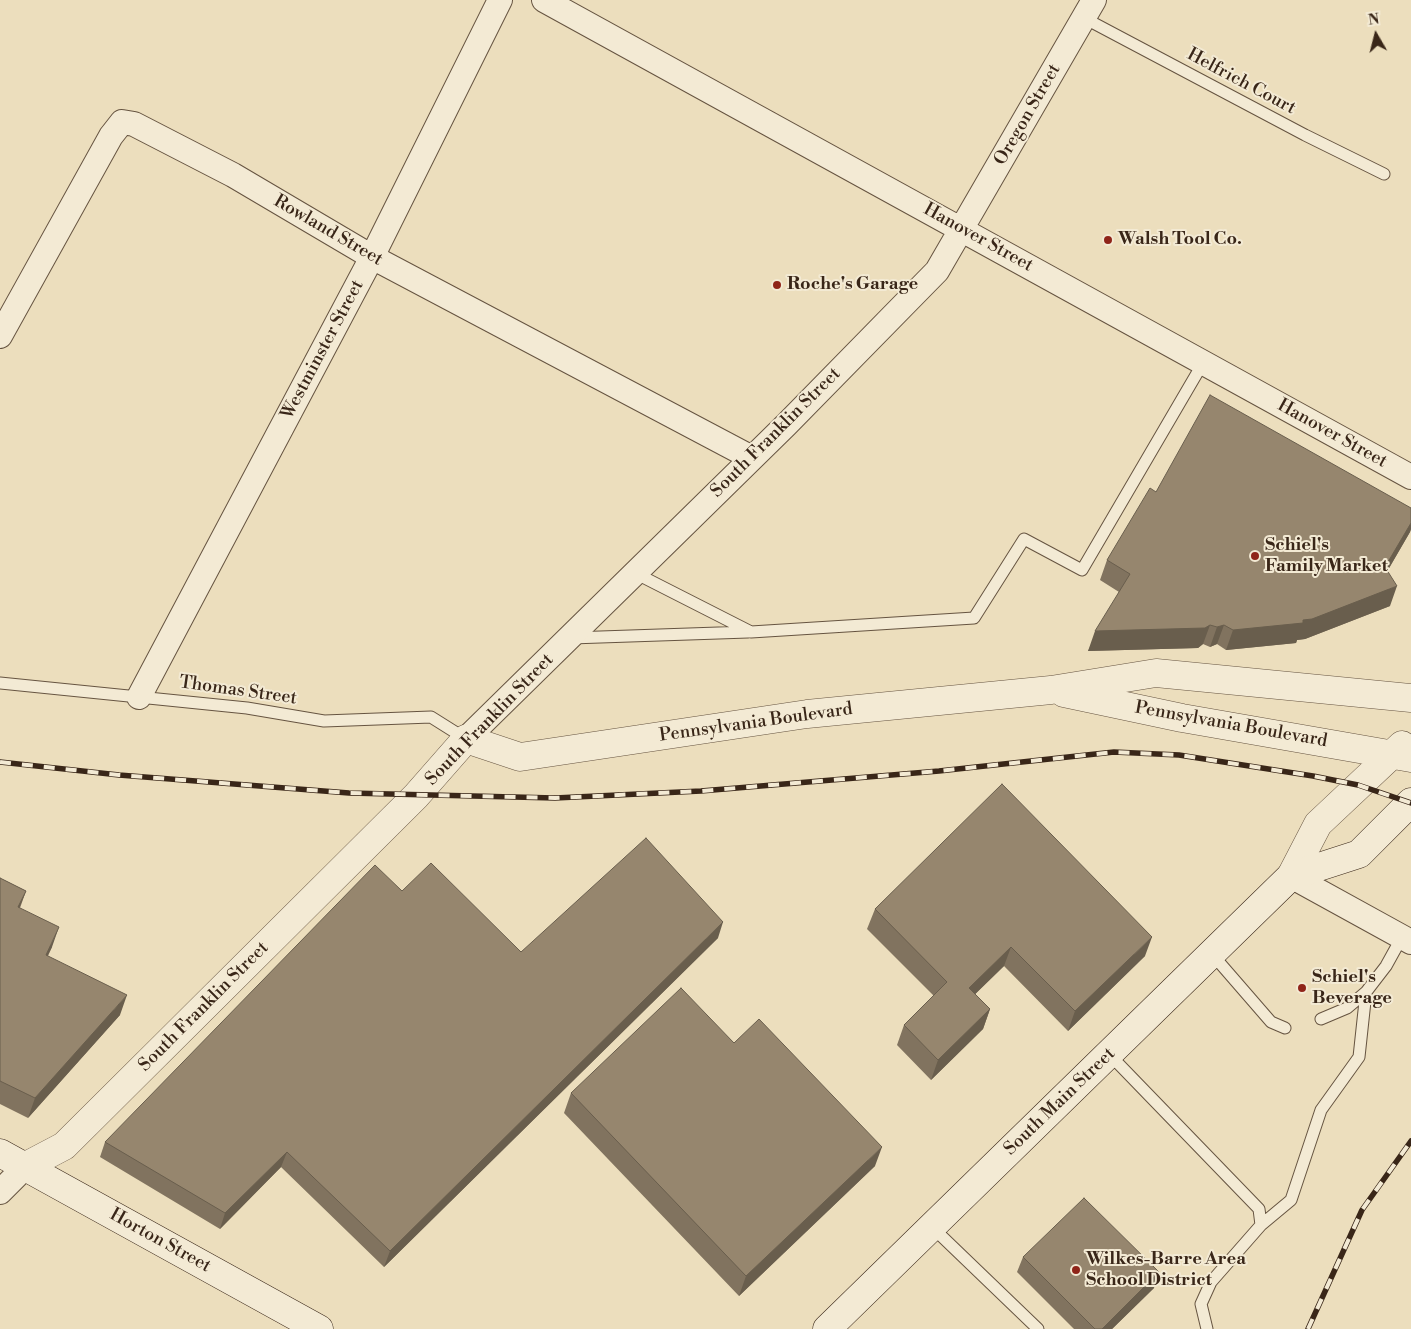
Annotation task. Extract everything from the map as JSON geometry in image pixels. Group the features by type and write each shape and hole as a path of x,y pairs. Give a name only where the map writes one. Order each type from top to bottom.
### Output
{"street":[{"name":"Westminster Street","path":"138,697 372,257 500,0"},
{"name":"Hanover Street","path":"544,0 1411,477"},
{"name":"Oregon Street","path":"962,229 1089,9"},
{"name":"Rowland Street","path":"0,336 111,136 122,122 134,124 233,175 372,257 752,458"},
{"name":"South Franklin Street","path":"0,1192 26,1166 64,1146 416,796 466,739 752,458 937,271 962,229"},
{"name":"Pennsylvania Boulevard","path":"466,739 520,757 807,714 1050,690 1156,672 1411,698"},
{"name":"Pennsylvania Boulevard","path":"1050,690 1182,718 1404,750"},
{"name":"South Main Street","path":"827,1329 1292,876 1318,824 1404,750"},
{"name":"South Main Street","path":"1292,876 1359,854 1411,802"},
{"path":"1292,876 1406,939"},
{"name":"Horton Street","path":"0,1153 320,1329"}],"lane":[{"name":"Helfrich Court","path":"1089,9 1305,135 1384,174"},
{"path":"570,638 751,632 974,618 1024,540 1082,570 1202,363"},
{"path":"634,572 751,632"},
{"name":"Thomas Street","path":"0,683 247,708 324,721 431,717 466,739"},
{"path":"1320,1019 1347,1008 1366,992 1406,939"},
{"path":"1212,954 1271,1022 1285,1028"},
{"path":"1207,1329 1201,1304 1210,1282 1261,1224 1291,1200 1322,1110 1359,1057 1366,992"},
{"path":"1109,1054 1259,1209 1261,1224"},
{"path":"932,1227 1038,1329"}],"building":[{"name":"Schiel's Family Market","path":"1210,395 1411,508 1411,523 1385,567 1397,586 1312,619 1303,620 1303,623 1233,630 1224,625 1217,627 1210,625 1205,628 1095,631 1130,574 1107,560 1150,488 1156,492"},
{"path":"1002,784 1152,937 1075,1011 1011,947 969,988 990,1009 938,1060 904,1025 947,982 875,909"},
{"path":"646,838 723,922 390,1251 287,1152 225,1213 105,1142 375,865 402,891 431,863 521,952"},
{"path":"0,878 26,891 18,907 59,927 46,955 127,995 35,1098 0,1081"},
{"path":"681,988 734,1043 759,1019 882,1147 746,1276 571,1093"},
{"path":"1084,1198 1159,1272 1102,1329 1095,1329 1023,1257"}],"railway":[{"path":"0,762 119,775 349,793 555,798 701,791 939,771 1114,752 1179,755 1313,776 1358,785 1411,803"},
{"path":"1308,1329 1362,1210 1411,1141"}],"place":[{"name":"Walsh Tool Co.","path":"1108,240"},
{"name":"Roche's Garage","path":"777,285"},
{"name":"Schiel's Family Market","path":"1255,556"},
{"name":"Schiel's Beverage","path":"1302,988"},
{"name":"Wilkes-Barre Area School District","path":"1076,1270"}]}
